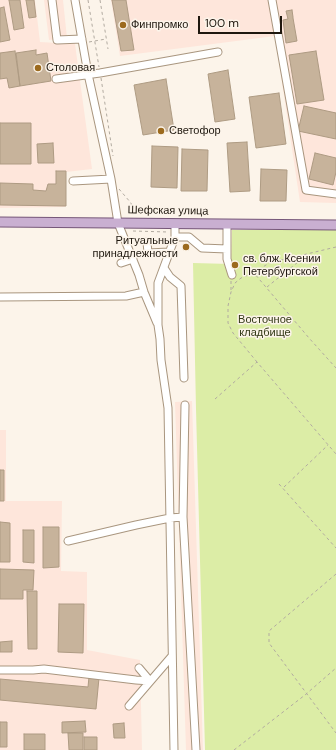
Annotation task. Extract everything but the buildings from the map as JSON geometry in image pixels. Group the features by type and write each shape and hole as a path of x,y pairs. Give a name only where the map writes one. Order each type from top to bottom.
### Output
{"main road":[{"name":"Шефская улица","path":"0,222 118,223 175,231 227,224 336,225"}],"street":[{"path":"52,0 57,40 82,41"},
{"path":"75,0 88,74 111,179 118,223 133,259 144,292 158,324"},
{"path":"272,0 306,190 336,194"},
{"path":"56,79 218,52"},
{"path":"73,181 111,179"},
{"path":"227,224 227,259 232,275"},
{"path":"174,750 168,408 161,360 158,324 158,283 175,231 189,237 202,248 227,249"},
{"path":"147,242 148,253 169,252"},
{"path":"121,264 133,259"},
{"path":"164,268 170,277 181,286 184,378"},
{"path":"0,297 126,296 144,292"},
{"path":"185,405 183,517 196,750"},
{"path":"68,541 170,518 183,517"},
{"path":"128,706 172,656"},
{"path":"138,668 150,681"},
{"path":"0,670 44,669 150,681"}],"path":[{"path":"88,0 113,156"},
{"path":"100,0 108,49"},
{"path":"82,41 106,39"},
{"path":"118,187 131,203 133,216"},
{"path":"133,231 175,231"},
{"path":"230,292 241,278 254,273 269,263 336,247"},
{"path":"308,254 313,264"},
{"path":"266,288 308,254"},
{"path":"254,273 308,338 336,368"},
{"path":"232,275 228,306 228,323 233,333 336,454"},
{"path":"215,399 257,362"},
{"path":"283,488 328,444"},
{"path":"279,484 336,548"},
{"path":"336,574 269,632 269,643 336,734"},
{"path":"234,750 336,668"}],"shaded area":[{"path":"0,0 35,0 40,42 75,44 92,169 66,172 65,207 0,208"},
{"path":"44,0 63,0 67,38 49,40"},
{"path":"111,0 336,0 336,203 300,202 275,36 120,56"},
{"path":"192,401 203,750 186,750 175,402"},
{"path":"0,430 6,430 6,501 62,501 61,571 87,572 87,650 140,660 142,750 0,750"}],"green space":[{"name":"Восточное кладбище","path":"232,230 336,230 336,750 205,750 193,263 231,264"}],"place":[{"name":"Финпромко","path":"123,25"},
{"name":"Столовая","path":"38,68"},
{"name":"Светофор","path":"161,131"},
{"name":"Ритуальные принадлежности","path":"186,247"},
{"name":"св. блж. Ксении Петербургской","path":"235,265"}]}
